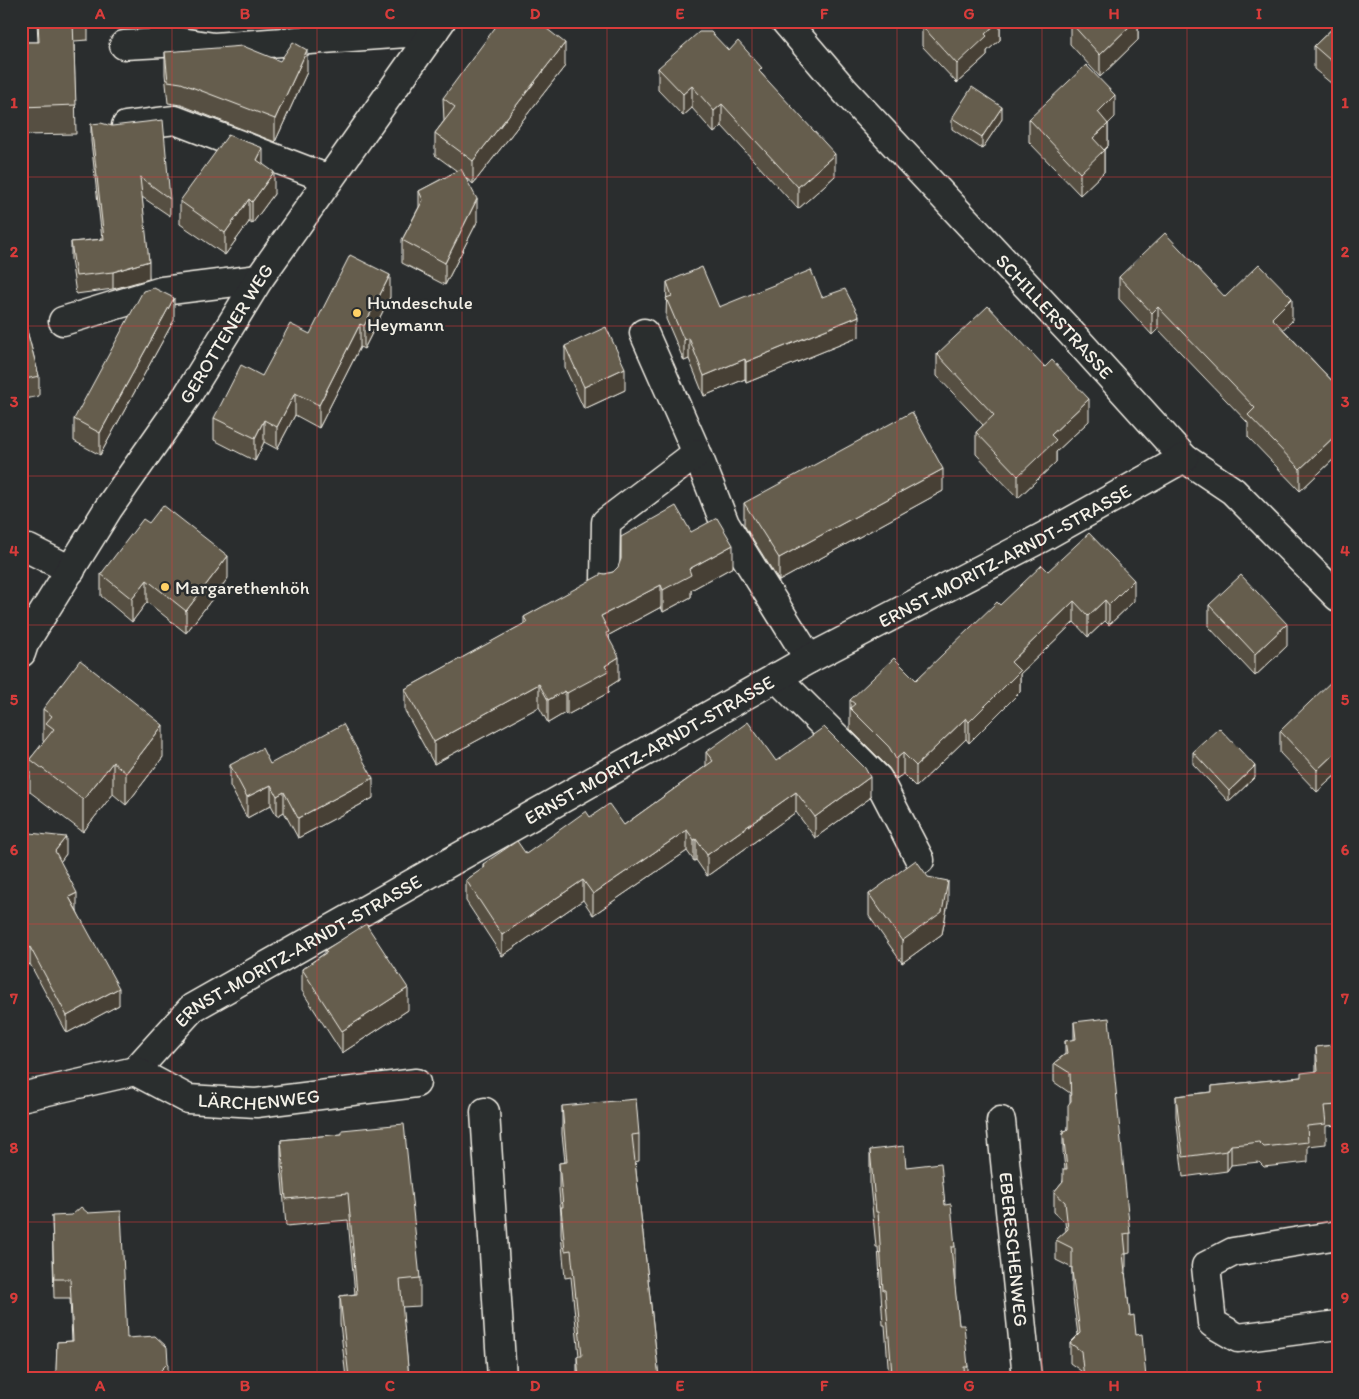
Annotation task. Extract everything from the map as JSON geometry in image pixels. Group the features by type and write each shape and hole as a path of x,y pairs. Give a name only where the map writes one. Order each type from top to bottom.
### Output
{"street":[{"name":"SCHILLERSTRASSE","path":"785,21 844,90 1071,333 1184,458 1233,491 1338,597"},
{"path":"124,45 181,42 214,48 437,26"},
{"name":"GEROTTENER WEG","path":"21,653 24,644 108,509 187,396 259,279 437,26"},
{"path":"110,128 175,120 329,179"},
{"path":"63,321 162,290 259,279"},
{"path":"644,333 697,453 725,524 809,659"},
{"path":"605,581 606,522 697,453"},
{"name":"ERNST-MORITZ-ARNDT-STRASSE","path":"135,1071 192,1008 776,677 1043,537 1184,458"},
{"path":"21,550 29,549 70,570"},
{"path":"776,677 878,779 920,860"},
{"path":"21,1097 135,1071"},
{"name":"LÄRCHENWEG","path":"135,1071 188,1099 256,1103 416,1083"},
{"path":"485,1112 502,1378"},
{"name":"EBERESCHENWEG","path":"1000,1121 1027,1378"},
{"path":"1338,1235 1233,1252 1206,1266 1212,1323 1238,1338 1338,1325"}],"building":[{"path":"38,21 73,21 76,105 21,107 21,42 39,42"},
{"path":"500,21 537,21 565,43 473,161 435,133 455,107 443,98"},
{"path":"927,21 999,21 985,34 987,36 957,64 922,26"},
{"path":"1071,21 1135,21 1100,55"},
{"path":"1338,23 1338,67 1314,46"},
{"path":"699,32 711,32 729,51 738,41 762,68 759,71 835,154 798,187 722,104 714,111 692,86 683,94 658,68"},
{"path":"293,42 307,50 275,119 181,83 168,81 165,52 243,46 280,61"},
{"path":"1086,65 1115,95 1098,112 1108,124 1093,138 1104,150 1080,173 1029,119"},
{"path":"972,87 1002,107 982,137 952,118"},
{"path":"163,120 170,199 140,177 149,261 113,272 76,276 71,242 104,239 91,124 101,123 112,126"},
{"path":"228,135 263,148 257,160 274,172 252,202 249,199 225,233 180,201"},
{"path":"461,169 477,199 445,263 402,240 423,200 419,191"},
{"path":"1165,233 1225,297 1259,264 1292,298 1272,318 1338,387 1338,433 1300,469 1248,415 1255,408 1158,307 1152,313 1119,277"},
{"path":"350,255 390,275 364,326 360,324 319,405 295,393 277,427 264,420 255,438 214,418 241,365 262,376 290,324 310,334"},
{"path":"702,267 719,307 811,270 822,297 845,289 859,316 746,362 745,359 704,376 689,338 684,340 666,298 672,296 667,282"},
{"path":"154,288 174,298 100,433 74,419 143,291"},
{"path":"988,306 1045,367 1052,360 1089,399 1051,435 1056,440 1018,476 976,432 994,415 937,354"},
{"path":"21,308 39,376 21,380"},
{"path":"606,327 625,368 584,387 565,346"},
{"path":"912,412 943,469 779,558 744,503"},
{"name":"Margarethenhöh","path":"163,505 228,556 186,611 147,580 132,599 101,574 143,519 149,523"},
{"path":"676,506 691,532 717,518 733,545 689,569 691,575 663,590 661,585 601,616 609,632 606,633 619,657 605,666 608,671 567,693 565,691 548,700 539,684 434,742 405,689 527,622 524,617 600,575 600,573 613,572 618,567 621,559 621,537"},
{"path":"1089,533 1134,580 1109,605 1105,600 1088,616 1074,601 1011,662 1020,671 969,722 966,718 916,766 903,753 896,759 889,747 850,708 855,704 850,700 894,658 916,680 997,602 1000,605 1042,565 1048,571"},
{"path":"1241,575 1287,624 1255,654 1209,605"},
{"path":"80,660 163,725 126,773 113,762 83,800 30,759 54,729 46,723 52,716 43,709"},
{"path":"1337,676 1338,750 1317,770 1280,731"},
{"path":"748,722 776,761 824,727 865,768 870,777 815,817 796,792 707,855 687,830 593,894 583,880 502,935 466,880 485,867 483,864 517,841 526,854 586,811 590,817 609,804 624,825 713,761 706,752"},
{"path":"343,724 373,778 298,818 284,792 277,796 271,785 247,797 230,765 262,748 270,764"},
{"path":"1219,728 1255,766 1229,791 1193,752"},
{"path":"21,832 66,837 55,851 77,893 69,897 119,988 67,1016 30,947 23,950 21,946"},
{"path":"916,860 928,877 948,881 942,912 902,941 869,894"},
{"path":"366,924 408,988 342,1031 302,969 327,952 325,950"},
{"path":"1109,1018 1130,1233 1124,1234 1126,1254 1123,1254 1130,1316 1134,1315 1136,1335 1142,1334 1146,1378 1084,1378 1081,1351 1070,1343 1080,1333 1072,1271 1072,1248 1056,1240 1068,1229 1065,1202 1054,1192 1063,1181 1063,1169 1067,1169 1063,1131 1068,1130 1068,1105 1071,1101 1070,1073 1054,1063 1067,1053 1065,1041 1076,1039 1074,1022"},
{"path":"1338,1038 1338,1105 1324,1106 1326,1124 1307,1126 1308,1142 1264,1147 1259,1142 1231,1145 1227,1151 1183,1157 1176,1096 1212,1092 1212,1086 1301,1077 1301,1073 1318,1071 1316,1047 1335,1045 1334,1039"},
{"path":"636,1099 639,1134 632,1135 659,1378 579,1378 577,1356 582,1356 571,1250 565,1251 561,1207 563,1207 559,1163 567,1162 562,1106"},
{"path":"404,1124 420,1278 400,1280 409,1378 379,1378 379,1375 349,1378 340,1296 357,1294 348,1193 286,1199 281,1140 342,1134 342,1130"},
{"path":"904,1146 906,1167 941,1163 945,1205 951,1204 955,1247 951,1247 959,1325 964,1325 968,1367 964,1367 965,1378 890,1378 889,1375 892,1374 885,1290 883,1290 878,1212 876,1212 870,1150"},
{"path":"81,1207 88,1213 121,1211 127,1338 155,1336 167,1347 168,1363 158,1373 107,1376 107,1378 57,1378 57,1342 73,1341 70,1279 54,1279 52,1216 72,1215"}],"place":[{"name":"Hundeschule Heymann","path":"357,313"},
{"name":"Margarethenhöh","path":"165,587"}]}
